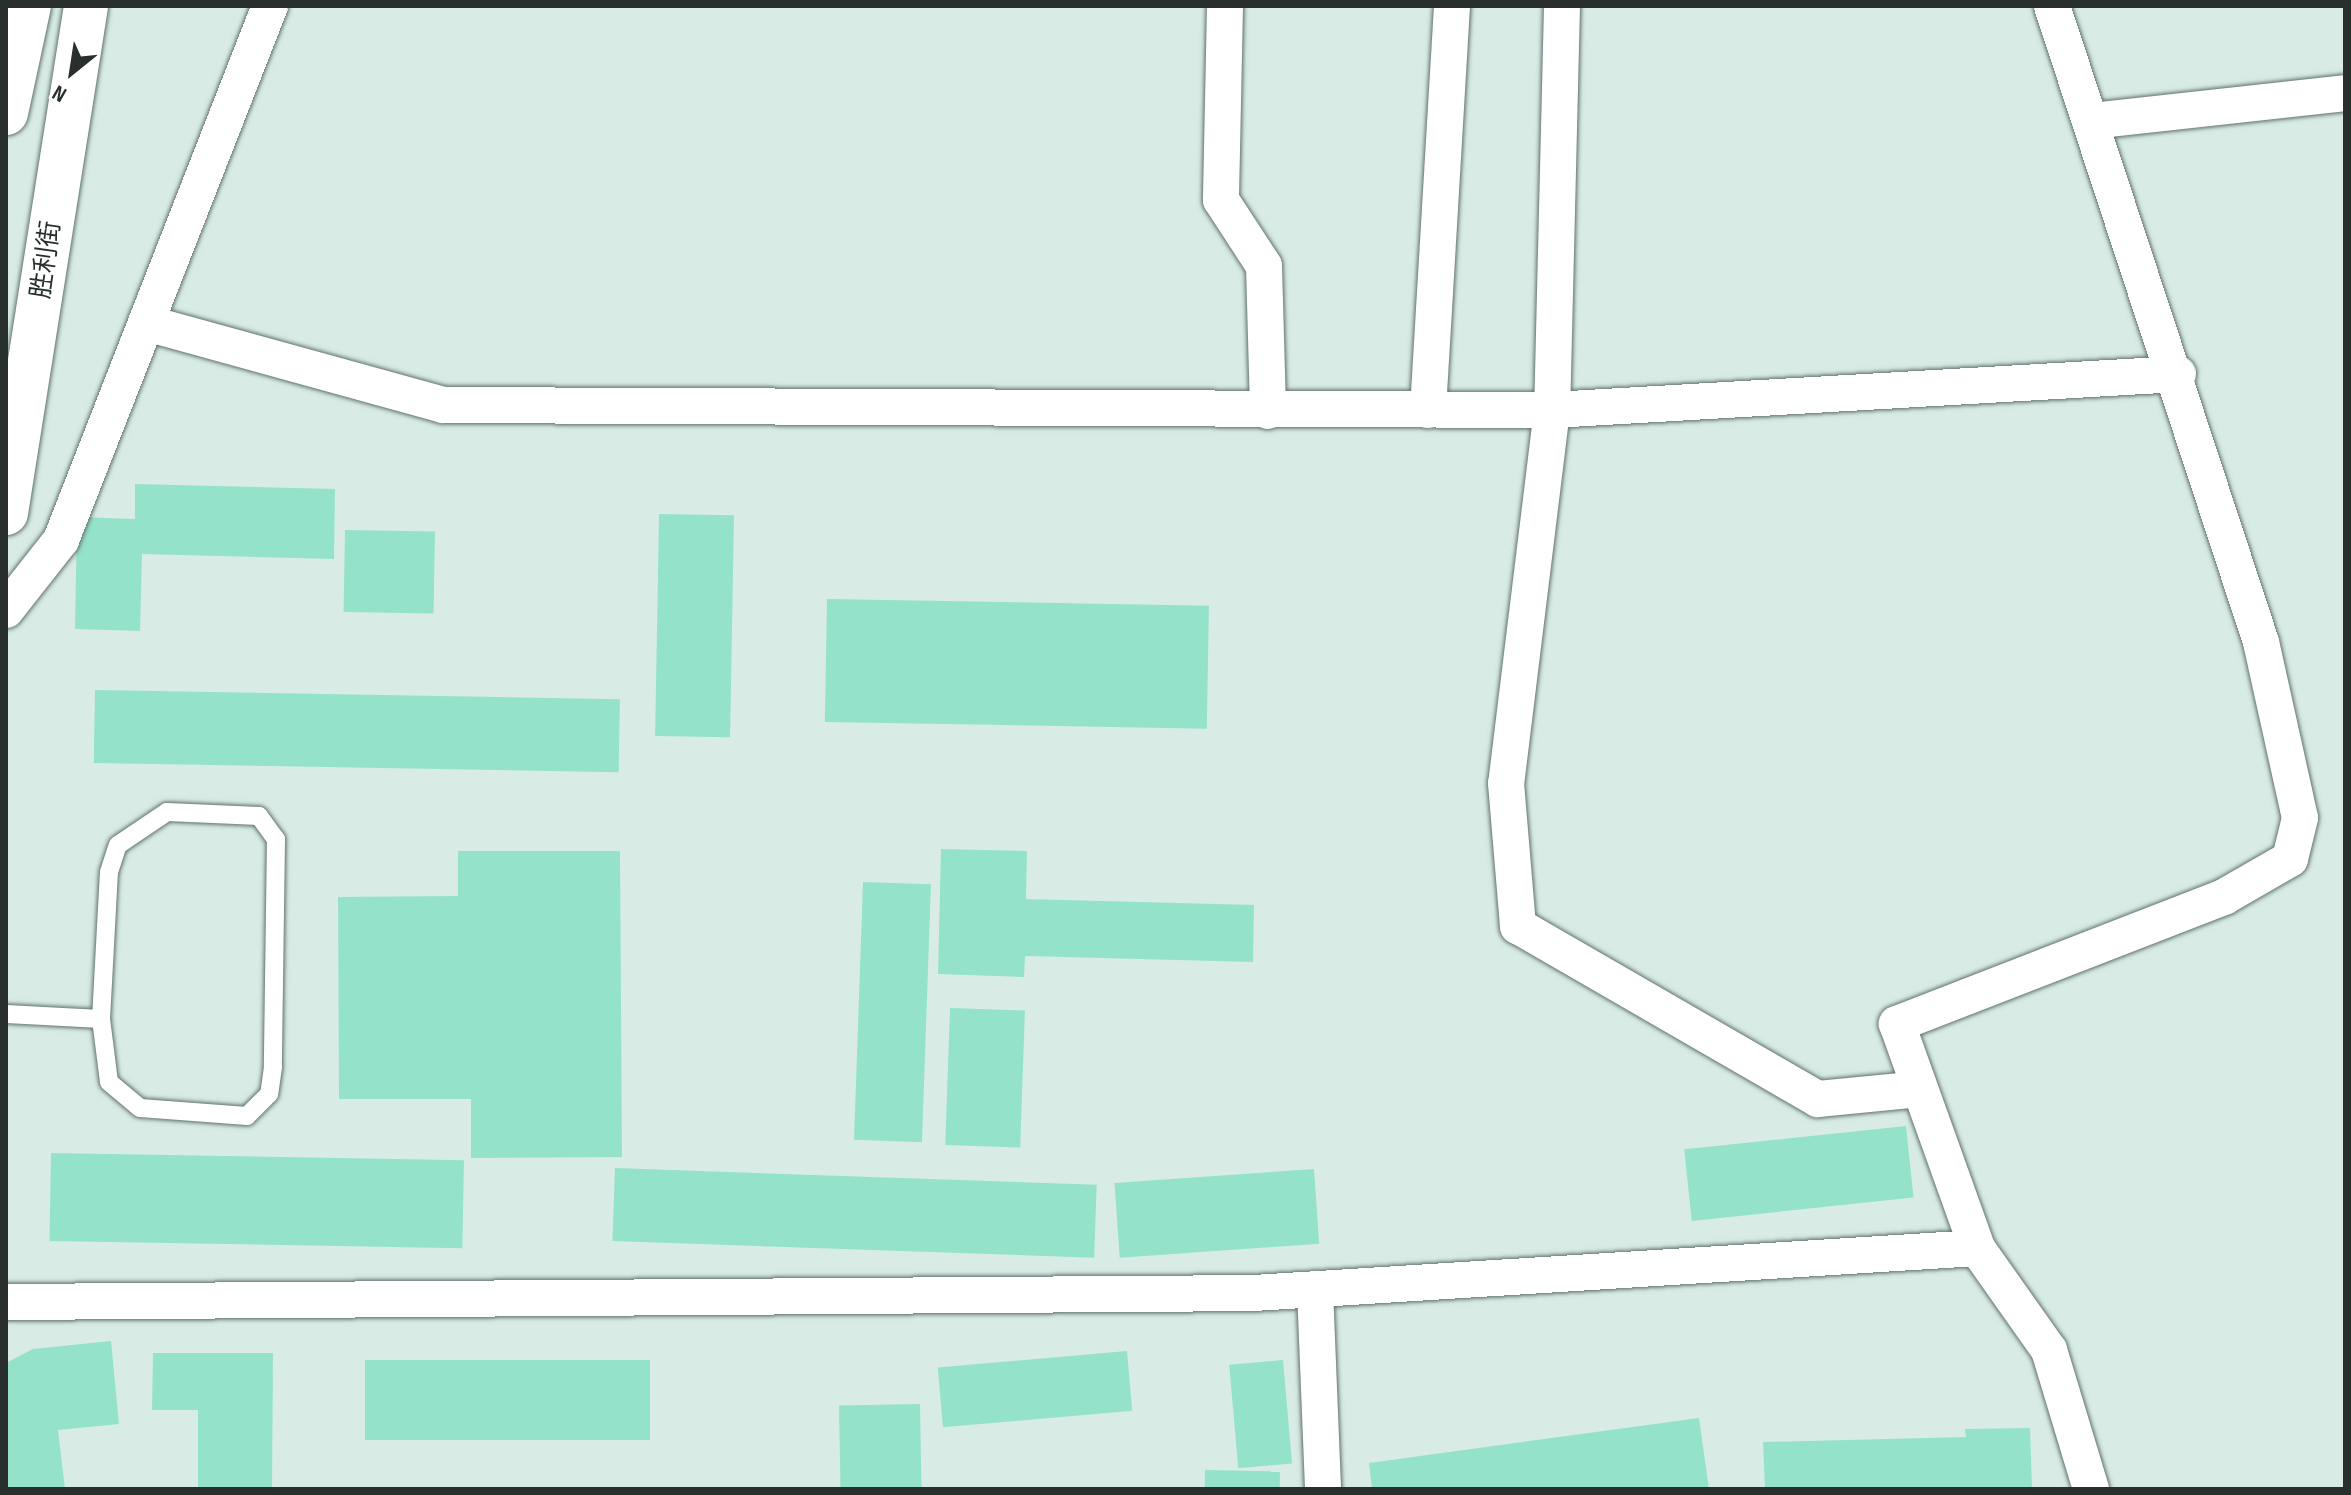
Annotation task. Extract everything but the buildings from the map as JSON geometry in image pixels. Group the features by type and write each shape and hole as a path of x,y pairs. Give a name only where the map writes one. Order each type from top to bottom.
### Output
{"street":[{"path":"6,113 29,6"},
{"name":"胜利街","path":"6,513 86,6"},
{"path":"6,610 61,540 270,6"},
{"path":"1225,6 1221,200 1264,266 1268,411"},
{"path":"1428,410 1452,6"},
{"path":"1562,6 1552,410 1506,783 1518,926 1818,1099 1920,1089"},
{"path":"2052,6 2178,374 2261,642 2300,818 2290,859 2224,897 1897,1024 1977,1248 2049,1350 2091,1489"},
{"path":"2092,121 2345,93"},
{"path":"146,323 443,405 1552,410 2178,374"},
{"path":"6,1302 1315,1289 1977,1248"},
{"path":"1315,1289 1323,1489"}],"lane":[{"path":"167,812 259,816 276,839 269,1094 247,1116 140,1108 109,1082 101,1019 109,872 118,845 167,812"},
{"path":"6,1014 101,1019"}]}
